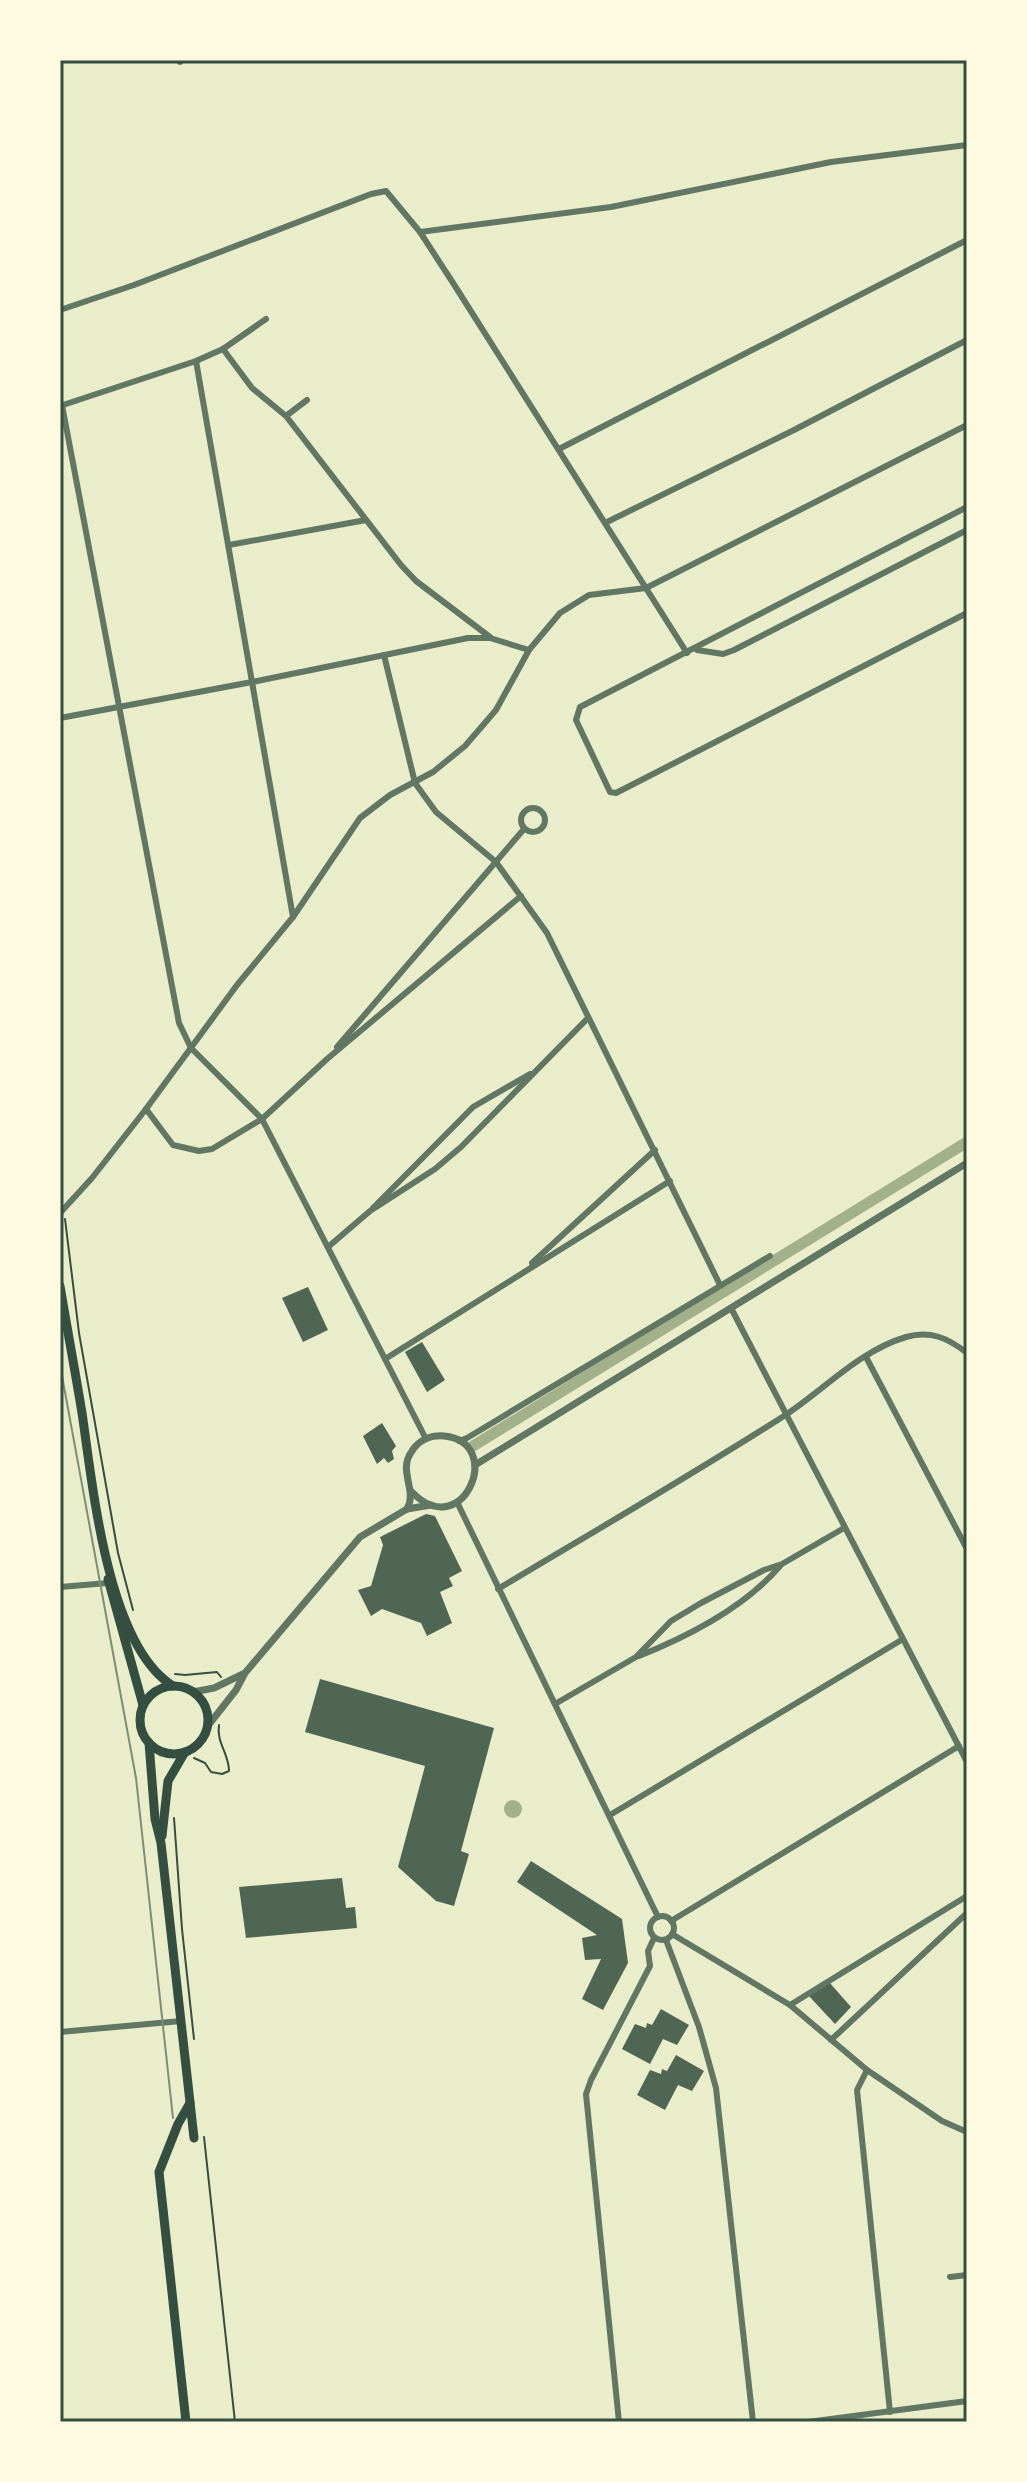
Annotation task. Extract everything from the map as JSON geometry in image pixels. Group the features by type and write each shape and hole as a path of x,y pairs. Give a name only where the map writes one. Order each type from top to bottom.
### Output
{"main road":[{"path":"60,1286 108,1568 126,1621 146,1662 160,1678 193,1692 206,1708 207,1727 199,1743 168,1781 161,1843"},
{"path":"108,1568 108,1583 143,1705 140,1725 149,1743 155,1819 161,1843 190,2103 199,2136"},
{"path":"143,1705 152,1693 173,1686"},
{"path":"149,1743 165,1753 187,1756"},
{"path":"186,2422 159,2172 190,2103"}],"street":[{"path":"420,232 611,207 831,162 967,145"},
{"path":"60,310 383,191 390,194 420,232 687,653"},
{"path":"559,449 967,240"},
{"path":"266,319 223,349 196,361 61,406 179,1023 191,1048 262,1119 426,1439"},
{"path":"605,523 967,340"},
{"path":"223,349 252,388 286,416 416,581 490,638"},
{"path":"196,361 293,917"},
{"path":"286,416 307,400"},
{"path":"62,1211 146,1109 237,985 293,917 360,818 390,795 449,761 488,721 529,650 550,623 572,604 589,595 646,588 967,425"},
{"path":"967,507 580,707 576,720 610,792 616,793 967,613"},
{"path":"229,545 366,520"},
{"path":"695,649 723,654 734,650 967,530"},
{"path":"60,718 468,638 490,638 529,650"},
{"path":"384,655 415,783 436,812 496,862 547,933 720,1285"},
{"path":"528,808 543,811 545,826 539,831 524,829 522,814 528,808"},
{"path":"327,1059 524,829"},
{"path":"146,1109 173,1145 199,1151 212,1149 262,1119 327,1059 521,896"},
{"path":"328,1247 370,1211 435,1169 461,1147 588,1018"},
{"path":"370,1211 473,1107 536,1071"},
{"path":"520,1273 655,1150"},
{"path":"475,1465 967,1163"},
{"path":"385,1359 670,1181"},
{"path":"459,1441 770,1256"},
{"path":"731,1308 967,1762"},
{"path":"498,1589 786,1415 866,1357 896,1340 924,1334 943,1337 967,1353"},
{"path":"866,1357 967,1549"},
{"path":"207,1727 236,1690 245,1673 354,1543 407,1509 457,1502 472,1487 475,1465 472,1456 459,1441 443,1436 426,1439 416,1445 405,1467 411,1500 407,1509"},
{"path":"410,1490 431,1505"},
{"path":"457,1502 658,1917"},
{"path":"636,1657 671,1621 731,1586 782,1564 844,1528"},
{"path":"555,1704 636,1657 668,1644 708,1621 761,1585 782,1564"},
{"path":"60,1587 108,1583"},
{"path":"610,1815 903,1639"},
{"path":"193,1692 214,1688 245,1673"},
{"path":"671,1921 959,1746"},
{"path":"790,2005 967,1896"},
{"path":"831,2040 967,1913"},
{"path":"619,2422 586,2094 650,1966 648,1951 654,1938 650,1926 658,1917 665,1917 674,1927 666,1940"},
{"path":"672,1934 790,2005 867,2070 942,2121 967,2132"},
{"path":"654,1938 666,1940"},
{"path":"666,1940 700,2030 716,2088 753,2422"},
{"path":"60,2032 181,2021"},
{"path":"867,2070 857,2090 890,2412"},
{"path":"950,2277 967,2275"},
{"path":"808,2422 967,2401"}],"path":[{"path":"60,1181 79,1333 118,1553 135,1614"},
{"path":"167,1671 185,1675 217,1672 222,1679"},
{"path":"187,1756 198,1759 211,1772 222,1774 229,1771 228,1759 219,1740 219,1724"},
{"path":"174,1818 194,2046"},
{"path":"199,2136 235,2422"}],"shaded area":[{"path":"513,1800 522,1809 513,1818 504,1809"}],"building":[{"path":"308,1287 328,1330 303,1342 282,1298"},
{"path":"422,1342 445,1380 427,1392 405,1352"},
{"path":"382,1423 396,1446 392,1451 394,1459 388,1463 384,1458 377,1464 363,1436"},
{"path":"426,1514 435,1516 462,1571 449,1578 453,1586 440,1592 452,1623 427,1636 421,1623 382,1609 371,1616 358,1590 371,1586 383,1545 380,1537"},
{"path":"320,1679 494,1728 461,1851 469,1854 454,1906 436,1901 398,1867 425,1766 305,1732"},
{"path":"531,1861 622,1919 628,1963 603,2010 582,1999 601,1959 585,1960 582,1938 597,1935 517,1882"},
{"path":"342,1878 346,1908 355,1907 357,1928 246,1938 239,1887"},
{"path":"829,1982 851,2007 835,2024 808,1995"},
{"path":"661,2009 689,2025 677,2045 663,2039 650,2064 622,2049 635,2024 646,2028 647,2023 652,2025"},
{"path":"676,2055 704,2071 692,2091 678,2085 665,2110 637,2095 650,2070 661,2074 662,2069 667,2071"}],"waterway":[{"path":"473,1446 967,1142"}],"tram line":[{"path":"60,1365 136,1778 173,2118"}]}
